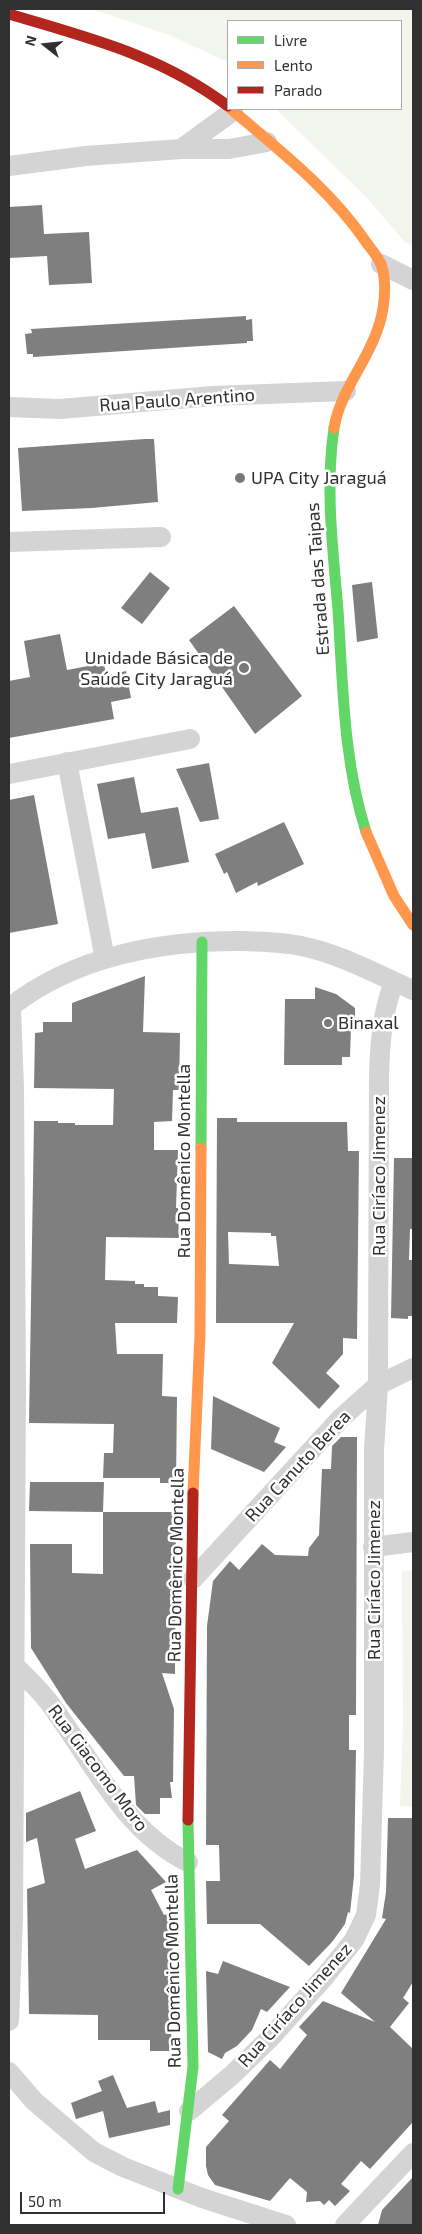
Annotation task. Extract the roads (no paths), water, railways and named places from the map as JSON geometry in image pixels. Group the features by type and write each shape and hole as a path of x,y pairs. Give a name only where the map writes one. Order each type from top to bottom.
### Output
{"street":[{"name":"Estrada das Taipas","path":"9,14 142,56 184,75 227,106"},
{"path":"182,148 230,110"},
{"name":"Estrada das Taipas","path":"232,110 267,142 295,164 350,218 381,264 384,304 377,332 365,359 346,391 336,418 329,477 348,746 355,798 369,841 394,896 413,925"},
{"path":"9,166 86,156 182,148 229,149 267,142"},
{"path":"381,264 413,280"},
{"name":"Rua Paulo Arentino","path":"9,407 60,409 213,396 346,391"},
{"path":"9,542 161,537"},
{"path":"9,774 190,739"},
{"path":"67,762 105,959"},
{"path":"9,2020 13,1919 16,1389 14,1088 10,1008 72,971 105,959 167,946 202,942 265,942 299,946 342,958 413,990"},
{"name":"Rua Domênico Montella","path":"178,2189 193,2067 188,1862 193,1579 192,1520 200,1334 202,942"},
{"name":"Rua Ciríaco Jimenez","path":"189,2110 232,2075 278,2029 354,1940 366,1915 370,1885 374,1751 373,1546 374,1450 378,1385 380,1057 387,1000 394,982"},
{"name":"Rua Canuto Berea","path":"193,1579 340,1419 378,1385 413,1368"},
{"path":"373,1546 413,1542"},
{"name":"Rua Giacomo Moro","path":"14,1666 50,1703 128,1815 158,1844 188,1862"},
{"path":"9,2072 34,2102 94,2152 123,2167 178,2189 286,2225"},
{"path":"345,2225 413,2153"}],"place":[{"name":"UPA City Jaraguá","path":"240,478"},
{"name":"Unidade Básica de Saúde City Jaraguá","path":"244,668"},
{"name":"Binaxal","path":"328,1023"}]}
